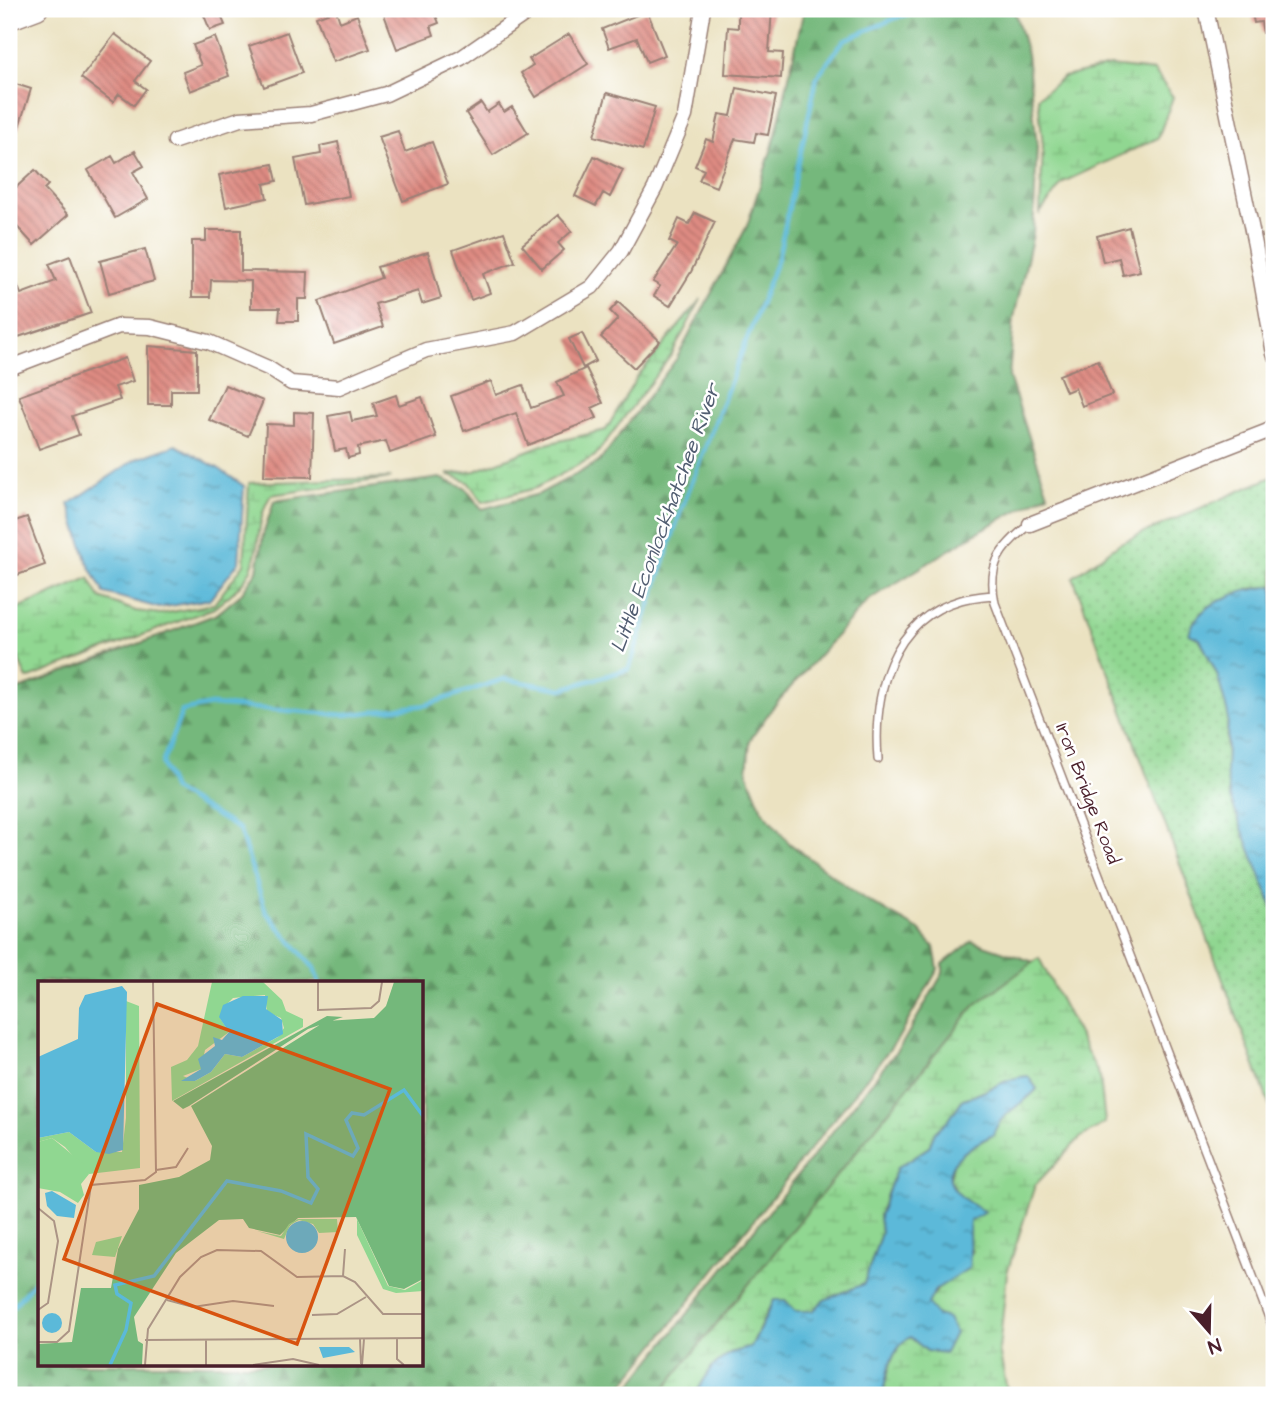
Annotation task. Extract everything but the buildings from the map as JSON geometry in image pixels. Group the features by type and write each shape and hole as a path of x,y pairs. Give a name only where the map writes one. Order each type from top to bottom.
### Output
{"street":[{"path":"9,20 38,9"},
{"path":"175,141 240,119 311,114 386,94 461,58 532,9"},
{"path":"9,368 119,326 150,327 209,342 268,368 291,383 339,387 426,350 515,333 592,287 621,251 655,188 685,116 703,9"},
{"path":"1206,9 1255,245 1274,355"},
{"name":"Iron Bridge Road","path":"1030,524 1268,431 1274,425"}],"lane":[{"name":"Iron Bridge Road","path":"1030,524 1006,543 996,560 991,583 993,595 1274,1331"},
{"path":"878,759 877,705 883,677 900,646 937,611 960,600 993,595"}],"green space":[{"path":"804,9 1014,9 1027,54 1037,146 1033,234 1014,317 1009,377 1048,494 983,529 867,601 773,707 750,740 747,772 762,810 789,843 860,896 919,930 934,947 938,969 897,1040 615,1395 9,1395 9,693 217,614 240,595 257,571 263,535 274,501 440,478 465,488 482,509 539,494 599,462 677,358 747,226 776,135"},
{"path":"1110,66 1154,71 1173,97 1158,138 1063,182 1040,213 1043,146 1038,97 1064,77"},
{"path":"701,299 672,354 595,456 536,488 483,502 468,482 448,474 475,471 542,445 606,430 637,377"},
{"path":"1274,476 1274,586 1249,589 1200,639 1217,674 1228,714 1226,745 1230,798 1274,910 1274,1117 1073,577 1120,543"},
{"path":"391,478 271,495 263,513 254,560 248,575 214,608 27,679 9,638 9,612 89,578 100,598 136,611 161,614 214,604 244,564 249,483"},
{"path":"972,941 1034,962 975,1005 659,1395 623,1395 902,1044 943,973 943,964"},
{"path":"1039,958 1100,1077 1105,1123 1080,1138 1035,1185 1007,1273 999,1350 1008,1395 883,1395 894,1355 904,1342 910,1337 927,1351 937,1316 927,1304 972,1252 967,1236 970,1221 950,1179 953,1164 962,1151 993,1135 1001,1120 1037,1089 1028,1076 1011,1079 963,1099 950,1118 935,1132 929,1147 897,1168 879,1215 881,1233 864,1284 824,1300 813,1311 795,1311 785,1300 768,1310 751,1347 730,1353 712,1367 695,1395 659,1395 975,1005"}],"water":[{"path":"176,445 244,486 239,562 210,599 159,608 104,593 88,563 69,504 136,459"},
{"path":"1274,586 1274,910 1230,798 1226,773 1228,714 1217,674 1200,639 1189,634 1201,613 1212,605 1249,590"},
{"path":"1028,1076 1037,1089 1001,1120 993,1135 964,1153 950,1171 950,1181 956,1191 985,1212 970,1221 969,1268 935,1290 928,1304 937,1315 948,1318 955,1333 945,1353 927,1351 910,1337 894,1355 883,1395 695,1395 712,1367 730,1353 751,1347 774,1300 785,1300 795,1311 813,1311 824,1300 864,1284 881,1233 879,1216 897,1168 929,1147 935,1132 950,1118 963,1099 1011,1079"}],"waterway":[{"name":"Little Econlockhatchee River","path":"319,981 314,968 266,912 239,829 173,790 162,764 182,711 211,705 346,715 426,705 504,679 562,689 629,669 680,513 778,258 817,77 844,40 901,16 937,9"},
{"name":"Little Econlockhatchee River","path":"9,1311 38,1277"}]}
